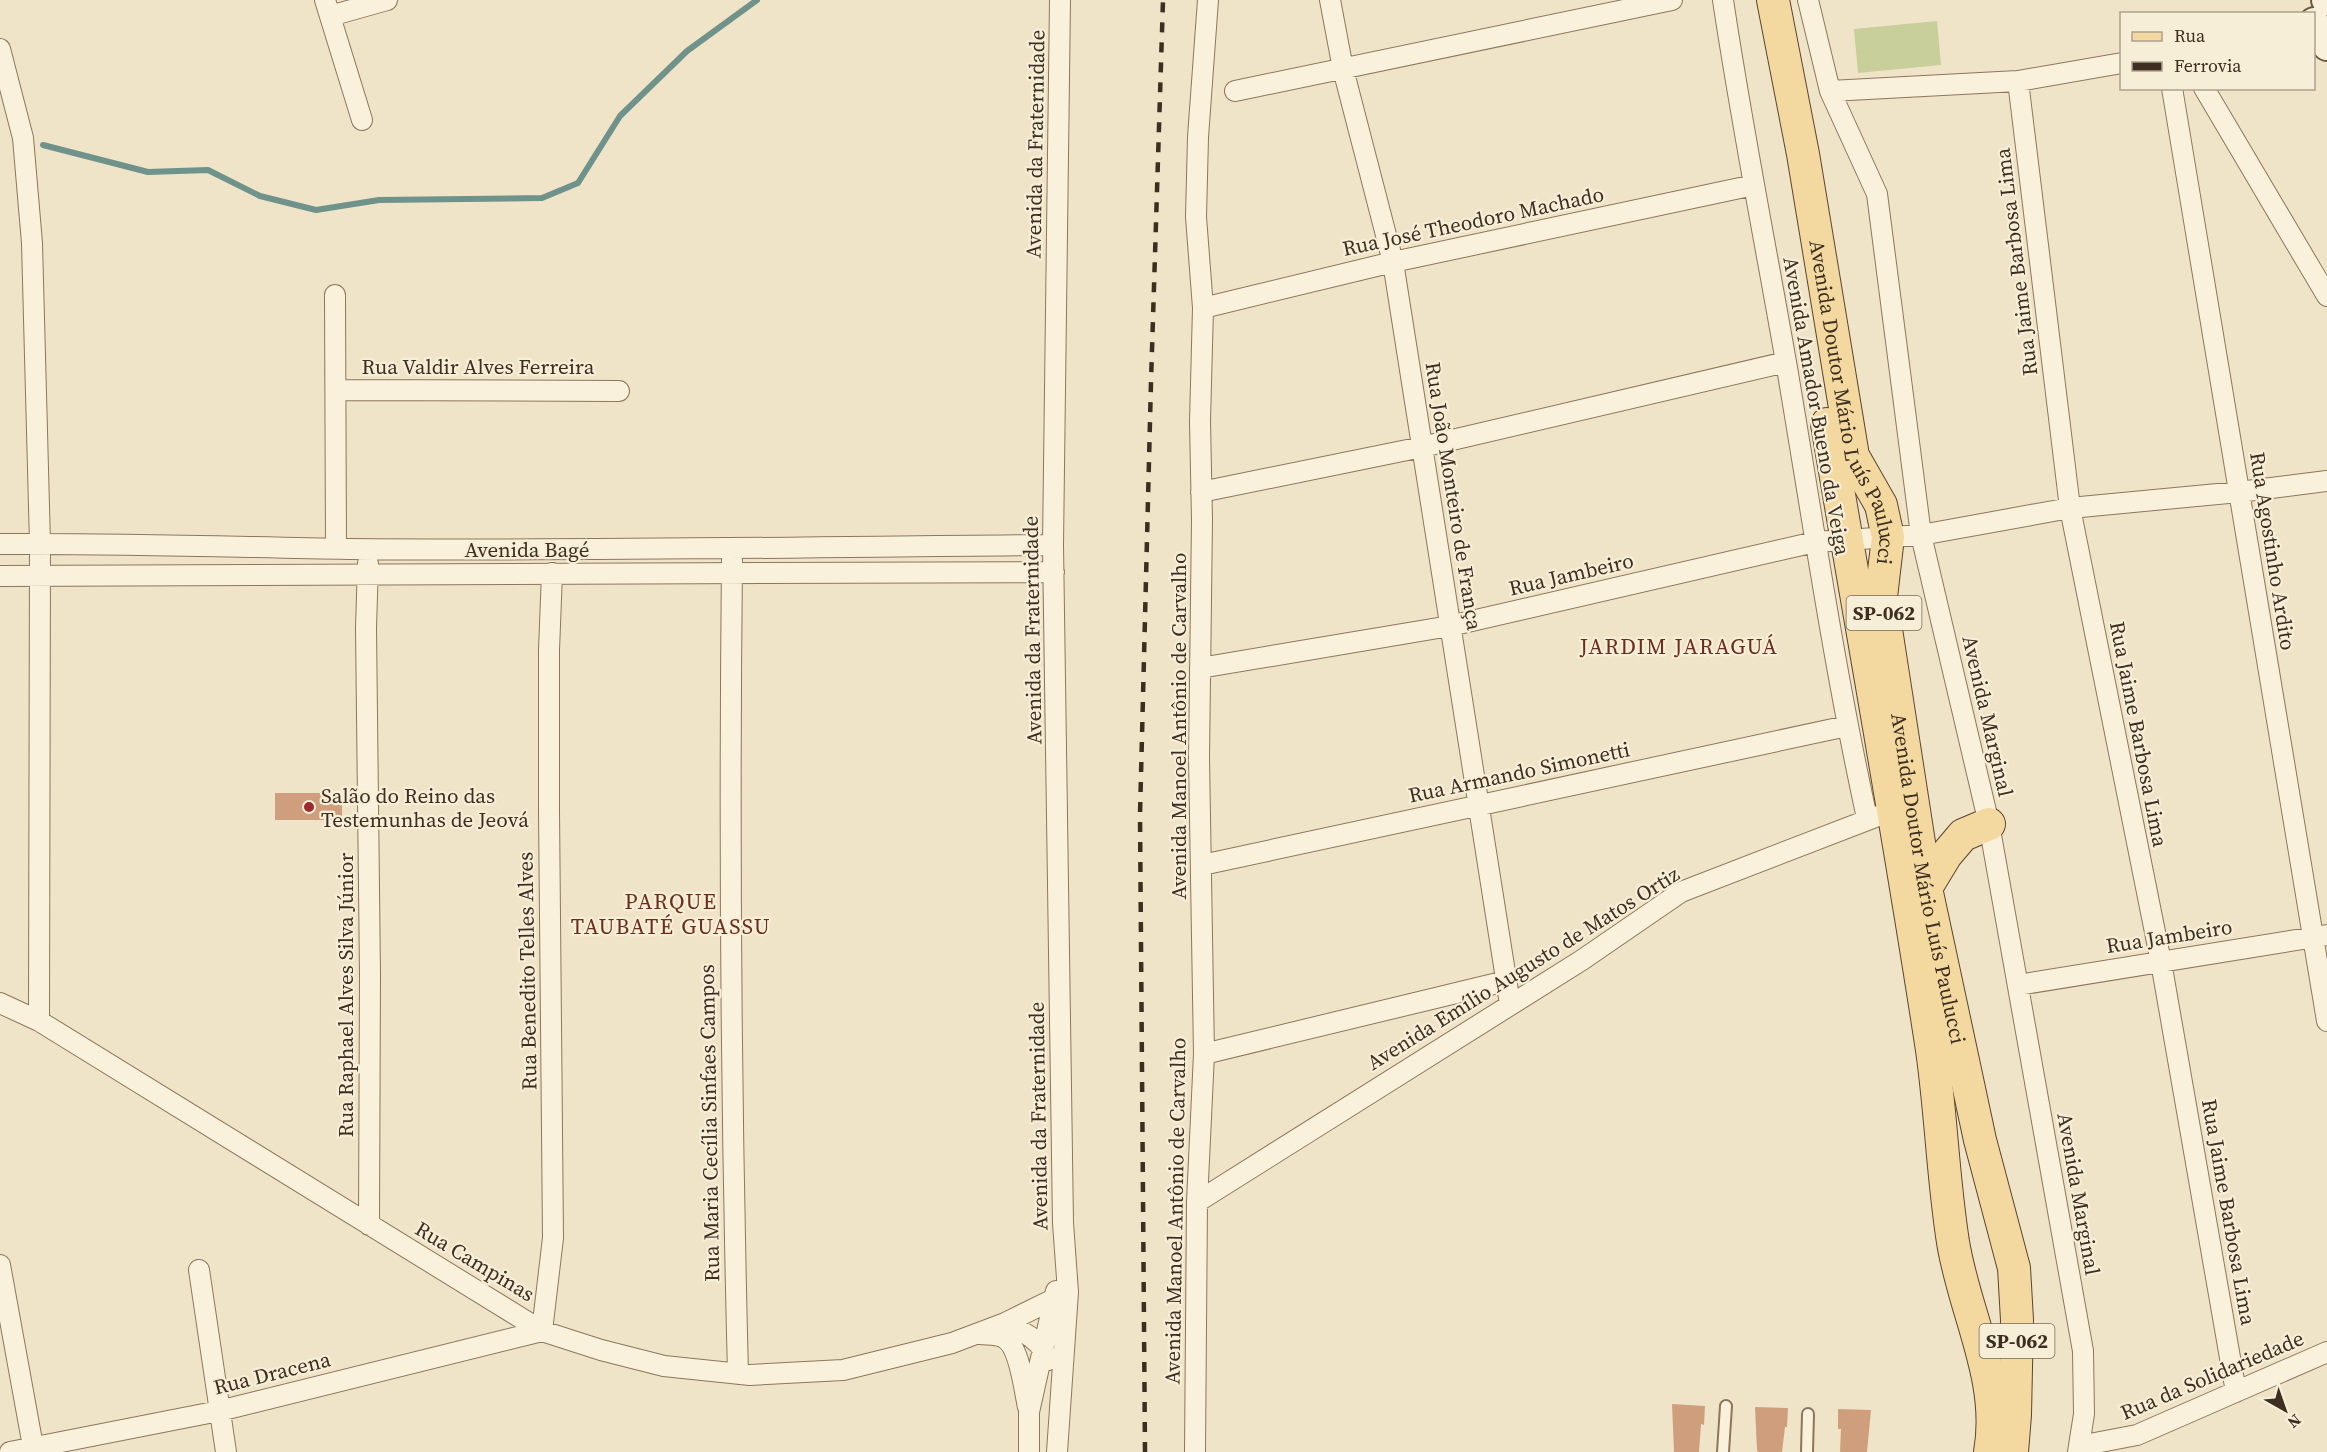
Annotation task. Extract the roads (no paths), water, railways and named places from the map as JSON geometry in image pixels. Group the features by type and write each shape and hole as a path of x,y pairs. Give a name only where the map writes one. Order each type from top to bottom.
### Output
{"main road":[{"name":"Avenida Doutor Mário Luís Paulucci","path":"1754,0 1846,539 1880,815 1932,1052 1953,1241"},
{"name":"Avenida Doutor Mário Luís Paulucci","path":"1773,0 1803,154 1853,456 1881,505 1888,537 1881,597 1926,888 1980,1140 2004,1230"},
{"path":"2315,25 2327,46"},
{"path":"1926,888 1946,855 1963,835 1989,824"},
{"path":"1953,1241 1964,1257 1980,1261 1996,1253 2001,1246 2004,1230"},
{"name":"SP-062","path":"2004,1230 2014,1268 2017,1320 2012,1452"},
{"name":"SP-062","path":"1953,1241 1959,1275 1991,1385 1993,1432 1990,1452"}],"street":[{"path":"362,120 328,8 387,0"},
{"name":"Avenida da Fraternidade","path":"1057,1452 1061,1296 1065,1260 1053,544 1060,0"},
{"name":"Avenida Manoel Antônio de Carvalho","path":"1195,1452 1197,1202 1204,1054 1199,758 1200,421 1203,309 1196,205 1198,137 1208,0"},
{"name":"Rua João Monteiro de França","path":"1330,0 1343,69 1393,262 1510,1004"},
{"path":"1234,91 1672,0"},
{"name":"Avenida Amador Bueno da Veiga","path":"1723,0 1847,726 1880,815"},
{"name":"Avenida Marginal","path":"1808,0 1830,91 1877,194 1921,536 1989,824 2083,1351 2084,1414 2079,1449"},
{"path":"0,49 23,138 32,243 40,544 39,1021"},
{"path":"1830,91 2018,81 2120,63"},
{"name":"Rua Jaime Barbosa Lima","path":"2018,81 2070,508 2161,962 2236,1392"},
{"name":"Rua Agostinho Ardito","path":"2172,90 2239,492 2320,936 2327,1021"},
{"path":"2205,90 2327,296"},
{"name":"Rua José Theodoro Machado","path":"1203,309 1393,262 1754,185"},
{"path":"335,295 336,548"},
{"path":"1201,492 1422,447 1786,362"},
{"name":"Rua Valdir Alves Ferreira","path":"337,390 619,391"},
{"name":"Rua Jambeiro","path":"1200,668 1450,626 1815,542 1921,536 2070,508 2327,481"},
{"name":"Avenida Bagé","path":"0,544 336,548 732,548 1053,544"},
{"name":"Rua Raphael Alves Silva Júnior","path":"368,548 369,1225"},
{"name":"Rua Maria Cecília Sinfaes Campos","path":"732,548 731,1113 738,1374"},
{"name":"Avenida Bagé","path":"0,576 1054,572"},
{"name":"Rua Benedito Telles Alves","path":"542,1331 554,1227 549,810 549,650 552,573"},
{"name":"Rua Armando Simonetti","path":"1202,865 1847,726"},
{"name":"Avenida Emílio Augusto de Matos Ortiz","path":"1197,1202 1582,960 1681,892 1880,815"},
{"name":"Rua Jambeiro","path":"2018,985 2320,936"},
{"path":"1204,1054 1506,981"},
{"name":"Rua Campinas","path":"0,1003 39,1021 542,1331 601,1350 664,1366 750,1375 843,1370 952,1343 1005,1323 1061,1296"},
{"path":"0,1264 33,1450"},
{"path":"199,1270 226,1452"},
{"name":"Avenida da Fraternidade","path":"1029,1452 1029,1412 1044,1350 1061,1296"},
{"path":"1005,1323 1034,1339 1044,1350 1053,1386 1057,1452"},
{"name":"Rua Dracena","path":"10,1452 33,1450 219,1411 542,1331"},
{"path":"978,1333 1003,1337 1011,1343 1018,1356 1020,1376 1029,1412"},
{"name":"Rua da Solidariedade","path":"2079,1449 2137,1435 2327,1352"}],"lane":[{"path":"1723,1452 1726,1406"},
{"path":"1807,1452 1808,1414"}],"waterway":[{"path":"43,145 148,172 208,170 260,196 316,210 379,200 542,198 578,183 620,116 687,51 757,0"}],"railway":[{"path":"1145,1452 1140,815 1163,0"}],"place":[{"name":"Salão do Reino das Testemunhas de Jeová","path":"309,807"}],"district":[{"name":"JARDIM JARAGUÁ","path":"1679,646"},
{"name":"PARQUE TAUBATÉ GUASSU","path":"671,914"}]}
